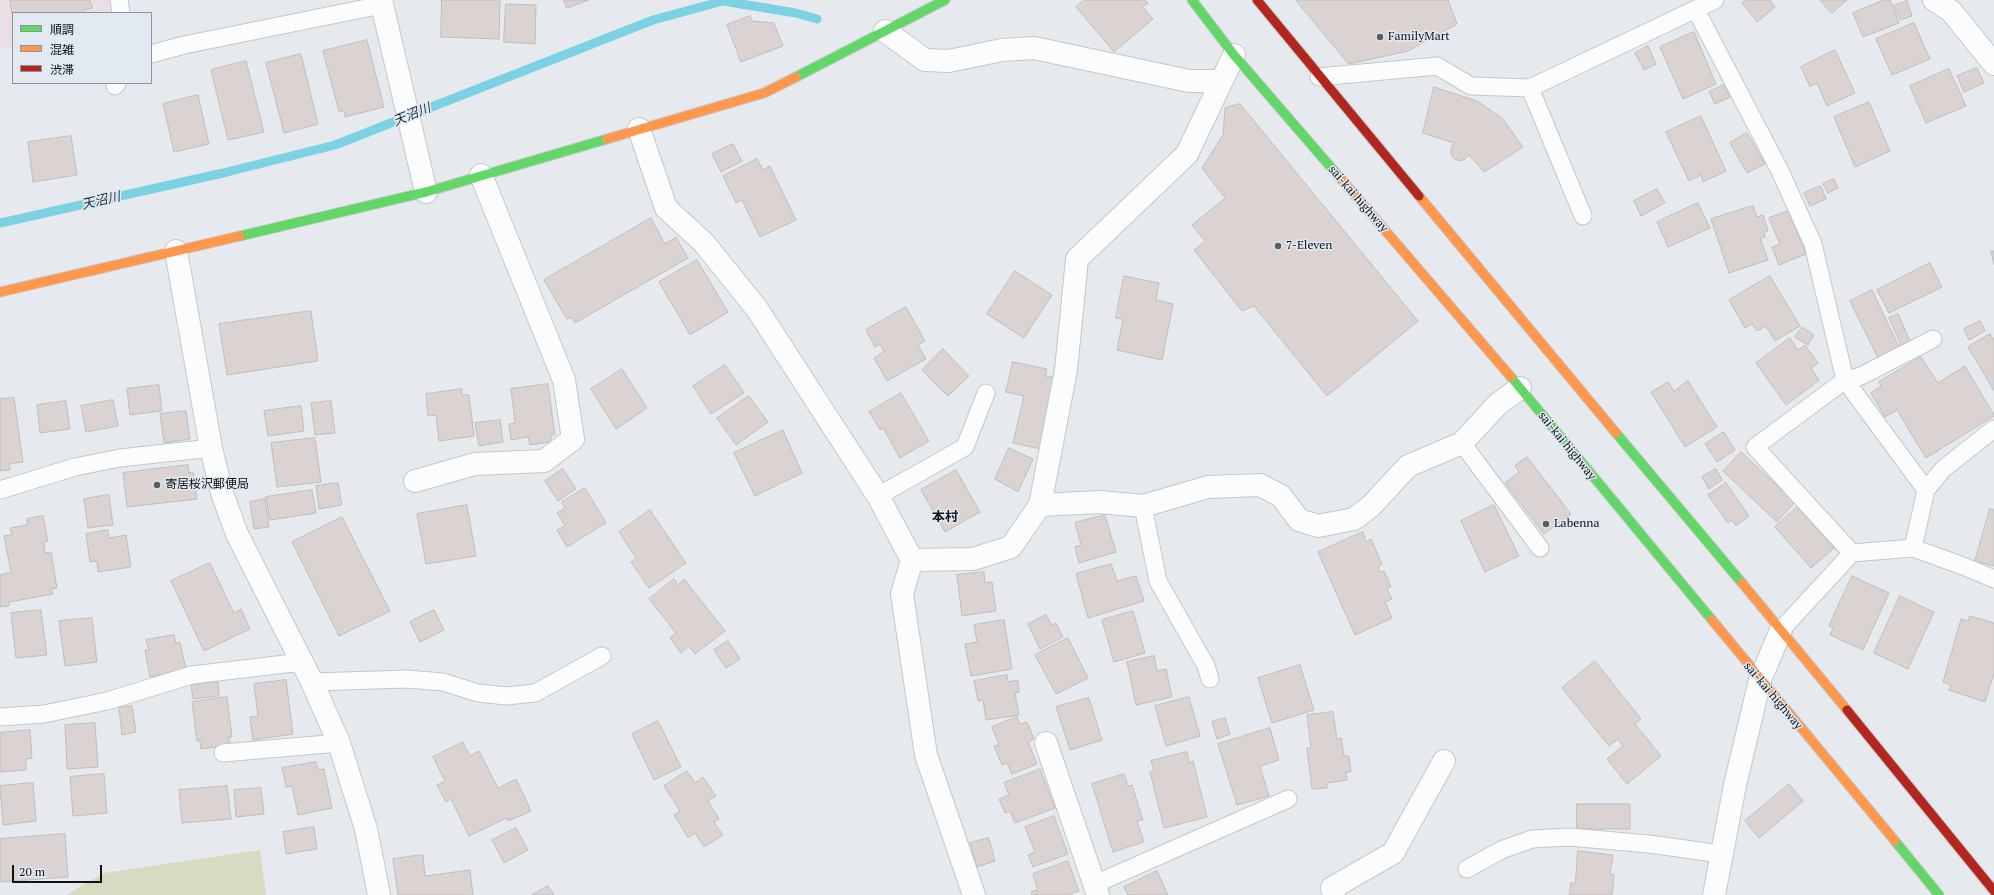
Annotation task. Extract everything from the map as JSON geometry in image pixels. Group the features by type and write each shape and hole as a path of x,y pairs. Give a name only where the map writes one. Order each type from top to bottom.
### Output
{"main road":[{"path":"0,292 426,192 764,93 945,0"},
{"name":"sai-kai highway","path":"1192,0 1234,55 1520,388 1939,895"},
{"path":"1257,0 1319,77 1781,630 1994,891"}],"street":[{"path":"1934,0 1951,11 1994,64"},
{"path":"381,2 426,192"},
{"path":"884,31 925,60 949,61 1002,50 1034,48 1189,81 1221,81"},
{"path":"912,560 973,559 1011,547 1040,505 1066,370 1076,259 1187,154 1234,55"},
{"path":"639,129 666,208 704,243 757,309 878,496 912,560 902,594 926,756 974,895"},
{"path":"415,481 475,464 544,461 573,439 564,380 481,176"},
{"path":"176,251 210,448 222,492 237,534 312,682 339,742 366,829 379,895"},
{"path":"1040,505 1100,502 1143,506 1208,486 1260,485 1281,496 1299,520 1318,526 1354,519 1371,506 1408,466 1462,443 1498,404 1520,388"},
{"path":"1714,895 1721,854 1760,680 1781,630"},
{"path":"1046,743 1096,889"},
{"path":"1334,895 1332,888 1393,853 1444,761"}],"lane":[{"path":"119,0 121,12"},
{"path":"1319,77 1437,66 1471,86 1530,88 1715,0"},
{"path":"152,54 184,45 381,2"},
{"path":"1696,10 1780,171 1813,244 1845,380 1926,490"},
{"path":"1530,88 1583,216"},
{"path":"1852,553 1755,447 1845,380 1861,376 1933,339"},
{"path":"878,496 965,447 986,393"},
{"path":"1913,548 1926,490 1943,469 1994,429"},
{"path":"1462,443 1540,548"},
{"path":"0,490 75,467 120,458 210,448"},
{"path":"1143,506 1158,581 1206,666 1210,679"},
{"path":"1781,630 1852,553 1913,548 1963,566 1994,580"},
{"path":"312,682 407,679 443,682 478,693 506,696 535,693 602,656"},
{"path":"0,717 44,714 107,701 192,675 302,662"},
{"path":"223,753 339,742"},
{"path":"1096,889 1288,799"},
{"path":"1467,868 1501,850 1539,838 1569,837 1721,854"}],"shaded area":[{"path":"0,0 111,0 113,12 12,12 12,46 0,49"}],"green space":[{"path":"260,850 266,895 66,895 104,873"}],"building":[{"path":"10,0 90,0 92,8 83,10 84,12 12,12"},
{"path":"442,0 500,0 499,39 441,37"},
{"path":"564,0 589,0 567,8"},
{"path":"1084,0 1145,0 1148,3 1143,7 1153,19 1114,52 1076,7"},
{"name":"FamilyMart","path":"1296,0 1448,0 1457,24 1408,51 1349,64"},
{"path":"1746,0 1770,0 1775,7 1757,22 1742,3"},
{"path":"1820,0 1847,0 1832,13"},
{"path":"1884,0 1890,0 1899,23 1863,37 1853,13"},
{"path":"1907,1 1912,16 1900,20 1894,6"},
{"path":"506,4 536,5 535,44 504,42"},
{"path":"750,16 752,21 774,23 783,46 741,62 727,25"},
{"path":"1914,23 1930,59 1892,75 1876,39"},
{"path":"1694,32 1716,84 1683,99 1660,47"},
{"path":"367,40 384,107 345,117 344,110 339,112 323,51"},
{"path":"1648,46 1656,64 1644,70 1635,53"},
{"path":"1835,50 1855,93 1827,106 1817,83 1810,87 1801,67"},
{"path":"301,54 318,124 284,133 266,63"},
{"path":"246,61 264,132 228,140 211,70"},
{"path":"1977,68 1984,83 1964,92 1957,76"},
{"path":"1949,69 1966,106 1926,123 1910,86"},
{"path":"1724,85 1730,97 1715,104 1709,92"},
{"path":"1434,87 1477,101 1502,118 1523,147 1484,172 1469,155 1460,161 1454,159 1451,154 1451,148 1454,143 1423,133"},
{"path":"198,95 209,144 174,152 163,104"},
{"path":"1869,102 1890,151 1855,167 1834,117"},
{"name":"7-Eleven","path":"1240,104 1418,321 1327,396 1254,306 1242,311 1194,250 1205,241 1192,225 1225,198 1202,168 1223,135 1225,108"},
{"path":"1701,116 1726,171 1703,182 1701,175 1689,181 1666,132"},
{"path":"1747,133 1765,164 1747,173 1730,143"},
{"path":"71,136 77,175 33,182 28,142"},
{"path":"733,144 742,161 721,172 712,154"},
{"path":"757,159 763,170 770,166 796,220 760,237 742,200 736,203 723,176"},
{"path":"1834,179 1838,188 1828,193 1823,184"},
{"path":"1821,186 1826,199 1810,206 1804,193"},
{"path":"1657,189 1665,203 1641,216 1634,201"},
{"path":"1698,203 1710,228 1668,247 1657,222"},
{"path":"1753,206 1757,217 1763,215 1768,231 1764,232 1765,237 1760,238 1768,260 1729,273 1711,219"},
{"path":"1788,211 1806,254 1779,265 1772,247 1780,244 1769,218"},
{"path":"651,218 665,244 676,237 688,258 575,323 571,317 567,319 544,280"},
{"path":"1991,251 1994,251 1994,264"},
{"path":"697,260 728,312 690,335 659,282"},
{"path":"1930,263 1942,287 1889,313 1877,290"},
{"path":"1015,271 1052,295 1024,338 987,314"},
{"path":"1124,276 1159,283 1156,300 1173,304 1162,360 1117,350 1123,319 1116,318"},
{"path":"1770,276 1800,326 1775,341 1766,326 1757,331 1752,324 1745,328 1729,300"},
{"path":"1872,290 1899,347 1878,358 1850,301"},
{"path":"906,307 925,341 918,345 926,359 887,381 874,358 884,352 880,344 875,347 866,330"},
{"path":"311,311 318,361 227,375 219,324"},
{"path":"1898,314 1910,341 1901,345 1889,318"},
{"path":"1980,321 1985,331 1969,340 1964,329"},
{"path":"1802,327 1814,335 1808,345 1795,337"},
{"path":"1990,334 1994,340 1994,391 1968,347"},
{"path":"1790,338 1798,350 1805,345 1818,363 1811,368 1819,380 1786,405 1756,363"},
{"path":"943,349 969,376 948,396 922,370"},
{"path":"1921,357 1938,383 1965,366 1994,415 1926,458 1897,410 1885,417 1871,393 1881,386 1879,382"},
{"path":"1013,362 1047,369 1045,376 1058,378 1041,449 1013,443 1024,396 1006,392"},
{"path":"725,365 744,393 711,414 693,386"},
{"path":"622,369 647,408 616,429 591,389"},
{"path":"1688,381 1717,427 1685,447 1651,392 1668,382 1674,391"},
{"path":"548,384 555,435 551,435 551,442 530,445 528,437 511,440 509,424 515,423 511,389"},
{"path":"159,385 162,411 130,415 127,389"},
{"path":"462,389 462,395 469,395 474,436 439,441 436,415 428,416 426,394"},
{"path":"901,393 929,441 900,458 883,428 880,430 869,412"},
{"path":"749,396 768,422 736,445 717,418"},
{"path":"14,398 23,462 9,464 10,470 0,471 0,399"},
{"path":"113,400 118,426 86,432 81,406"},
{"path":"66,401 70,429 40,433 37,405"},
{"path":"331,401 335,433 315,435 311,403"},
{"path":"301,406 304,431 268,436 264,411"},
{"path":"186,411 190,439 164,443 160,414"},
{"path":"500,420 503,442 479,446 475,423"},
{"path":"783,430 802,473 755,496 734,453"},
{"path":"1724,432 1735,450 1717,462 1705,444"},
{"path":"315,438 321,482 277,487 271,443"},
{"path":"1009,448 1033,459 1018,492 995,479"},
{"path":"1741,452 1795,502 1777,522 1723,471"},
{"path":"1527,457 1571,514 1544,534 1505,483 1519,472 1515,466"},
{"path":"188,465 189,473 193,472 197,499 127,507 123,473"},
{"path":"563,469 576,489 558,501 545,481"},
{"path":"1716,469 1722,480 1709,489 1702,477"},
{"path":"956,470 980,512 945,532 921,490"},
{"path":"338,483 342,505 319,509 316,486"},
{"path":"1726,483 1749,516 1736,526 1732,520 1728,523 1708,495"},
{"path":"585,488 606,523 567,547 557,530 565,526 557,513 565,508 562,502"},
{"path":"312,490 316,513 270,520 266,497"},
{"path":"109,495 113,525 88,528 84,499"},
{"path":"265,499 269,527 254,529 250,502"},
{"path":"467,505 476,556 426,564 417,514"},
{"path":"1494,505 1519,556 1485,572 1461,521"},
{"path":"1797,507 1834,548 1811,568 1775,527"},
{"path":"1990,509 1994,510 1994,566 1975,561"},
{"path":"650,510 686,563 649,588 631,562 636,558 619,532"},
{"path":"1105,515 1116,552 1079,563 1075,547 1081,545 1075,523"},
{"path":"43,516 48,541 44,542 45,553 51,552 57,588 51,589 53,594 9,602 9,606 0,607 0,575 11,572 4,536 12,535 10,528 27,525 27,519"},
{"path":"342,517 390,611 339,636 292,542"},
{"path":"108,530 109,538 126,535 131,567 98,572 97,561 90,562 86,534"},
{"path":"1363,532 1366,542 1371,539 1382,564 1378,567 1380,572 1384,571 1391,587 1387,589 1392,599 1385,602 1392,618 1355,635 1318,552"},
{"path":"210,563 234,613 241,609 250,629 204,651 171,581"},
{"path":"1111,564 1117,581 1136,576 1144,601 1088,618 1076,574"},
{"path":"984,572 985,583 992,582 996,611 962,616 957,575"},
{"path":"1852,576 1889,593 1863,650 1830,635 1833,628 1829,626"},
{"path":"674,579 678,585 684,579 725,631 695,654 689,646 681,653 670,638 676,633 649,599"},
{"path":"1900,596 1934,612 1908,669 1874,653"},
{"path":"41,610 47,655 16,658 11,613"},
{"path":"434,610 444,630 420,642 410,622"},
{"path":"1133,611 1145,653 1114,662 1102,620"},
{"path":"1046,615 1052,625 1056,623 1063,637 1040,649 1028,624"},
{"path":"1970,616 1994,623 1994,673 1985,702 1949,690 1951,685 1943,682 1961,619 1968,621"},
{"path":"92,618 97,662 65,666 59,621"},
{"path":"1004,620 1012,669 971,676 965,644 977,642 974,625"},
{"path":"174,635 176,643 180,642 186,669 150,677 145,650 149,650 146,640"},
{"path":"1068,638 1088,678 1056,694 1035,655"},
{"path":"728,641 740,659 726,668 714,650"},
{"path":"1154,656 1157,671 1166,669 1172,697 1136,705 1127,662"},
{"path":"1595,661 1641,719 1635,724 1661,756 1627,784 1607,759 1623,746 1618,739 1609,746 1562,688"},
{"path":"1300,665 1314,710 1272,723 1258,678"},
{"path":"1007,675 1008,682 1018,680 1019,692 1015,693 1019,715 986,720 983,700 978,701 974,681"},
{"path":"286,680 293,734 253,740 250,717 258,716 254,684"},
{"path":"218,682 219,696 193,699 191,685"},
{"path":"227,697 232,737 229,737 230,745 201,749 200,741 197,741 192,702"},
{"path":"1189,697 1200,736 1166,746 1155,706"},
{"path":"1089,698 1102,740 1070,750 1056,707"},
{"path":"132,706 136,732 122,735 119,708"},
{"path":"1333,712 1337,739 1341,738 1344,756 1349,756 1351,772 1346,772 1347,780 1327,783 1327,788 1312,789 1307,748 1311,748 1307,715"},
{"path":"1017,717 1020,724 1027,722 1034,739 1028,742 1037,764 1012,774 1007,763 1002,765 994,746 999,745 992,727"},
{"path":"1225,718 1230,734 1217,739 1212,722"},
{"path":"658,721 681,767 654,780 632,734"},
{"path":"95,723 98,767 67,769 65,725"},
{"path":"1270,728 1279,760 1260,766 1269,796 1237,805 1218,744"},
{"path":"30,730 32,758 26,759 26,770 0,772 0,733"},
{"path":"463,742 470,756 479,751 498,788 516,779 531,811 508,821 507,818 469,836 451,799 446,802 437,785 445,781 433,757"},
{"path":"1187,752 1189,763 1193,761 1207,817 1164,828 1150,772 1154,771 1151,761"},
{"path":"316,762 318,770 324,769 332,808 298,815 292,786 286,787 282,768"},
{"path":"1040,769 1055,808 1015,823 1010,811 1005,813 999,799 1009,795 1004,783"},
{"path":"687,771 695,783 703,777 716,796 708,801 719,819 714,822 723,835 704,847 695,833 688,838 674,815 680,811 664,786"},
{"path":"104,774 107,813 73,816 70,777"},
{"path":"1124,774 1128,786 1132,785 1143,820 1137,821 1144,842 1113,852 1092,784"},
{"path":"33,783 36,821 3,825 0,786"},
{"path":"1789,784 1803,801 1759,838 1745,821"},
{"path":"227,786 231,819 182,823 179,790"},
{"path":"261,788 264,814 236,817 234,790"},
{"path":"1577,804 1630,804 1630,829 1577,829"},
{"path":"1054,816 1068,854 1033,867 1028,855 1035,852 1025,827"},
{"path":"314,827 317,849 286,854 283,832"},
{"path":"516,828 528,850 504,863 492,840"},
{"path":"65,834 68,877 0,882 0,839"},
{"path":"989,838 995,861 977,867 970,843"},
{"path":"1578,851 1613,855 1610,874 1614,875 1612,895 1569,895 1571,883 1575,883"},
{"path":"423,855 425,876 470,870 473,895 398,895 393,859"},
{"path":"1068,861 1079,891 1072,893 1072,895 1032,895 1031,892 1038,890 1033,874"},
{"path":"1157,871 1168,895 1128,895 1124,887"},
{"path":"548,886 554,895 532,895"}],"waterway":[{"name":"天沼川","path":"0,223 223,173 335,145 653,20 723,1 796,13 817,19"}],"traffic: fast":[{"path":"796,77 945,0"},
{"path":"1192,0 1234,55 1341,179"},
{"path":"240,236 426,192 607,139"},
{"path":"1511,377 1712,620"},
{"path":"1616,433 1742,583"},
{"path":"1895,841 1939,895"}],"traffic: slow":[{"path":"607,139 764,93 796,77"},
{"path":"1341,179 1511,377"},
{"path":"1419,196 1616,433"},
{"path":"0,292 240,236"},
{"path":"1742,583 1847,710"},
{"path":"1712,620 1895,841"}],"traffic: jam":[{"path":"1257,0 1419,196"},
{"path":"1847,710 1994,891"}],"place":[{"name":"FamilyMart","path":"1380,37"},
{"name":"7-Eleven","path":"1278,246"},
{"name":"寄居桜沢郵便局","path":"157,485"},
{"name":"Labenna","path":"1546,524"}],"district":[{"name":"本村","path":"945,517"}]}
